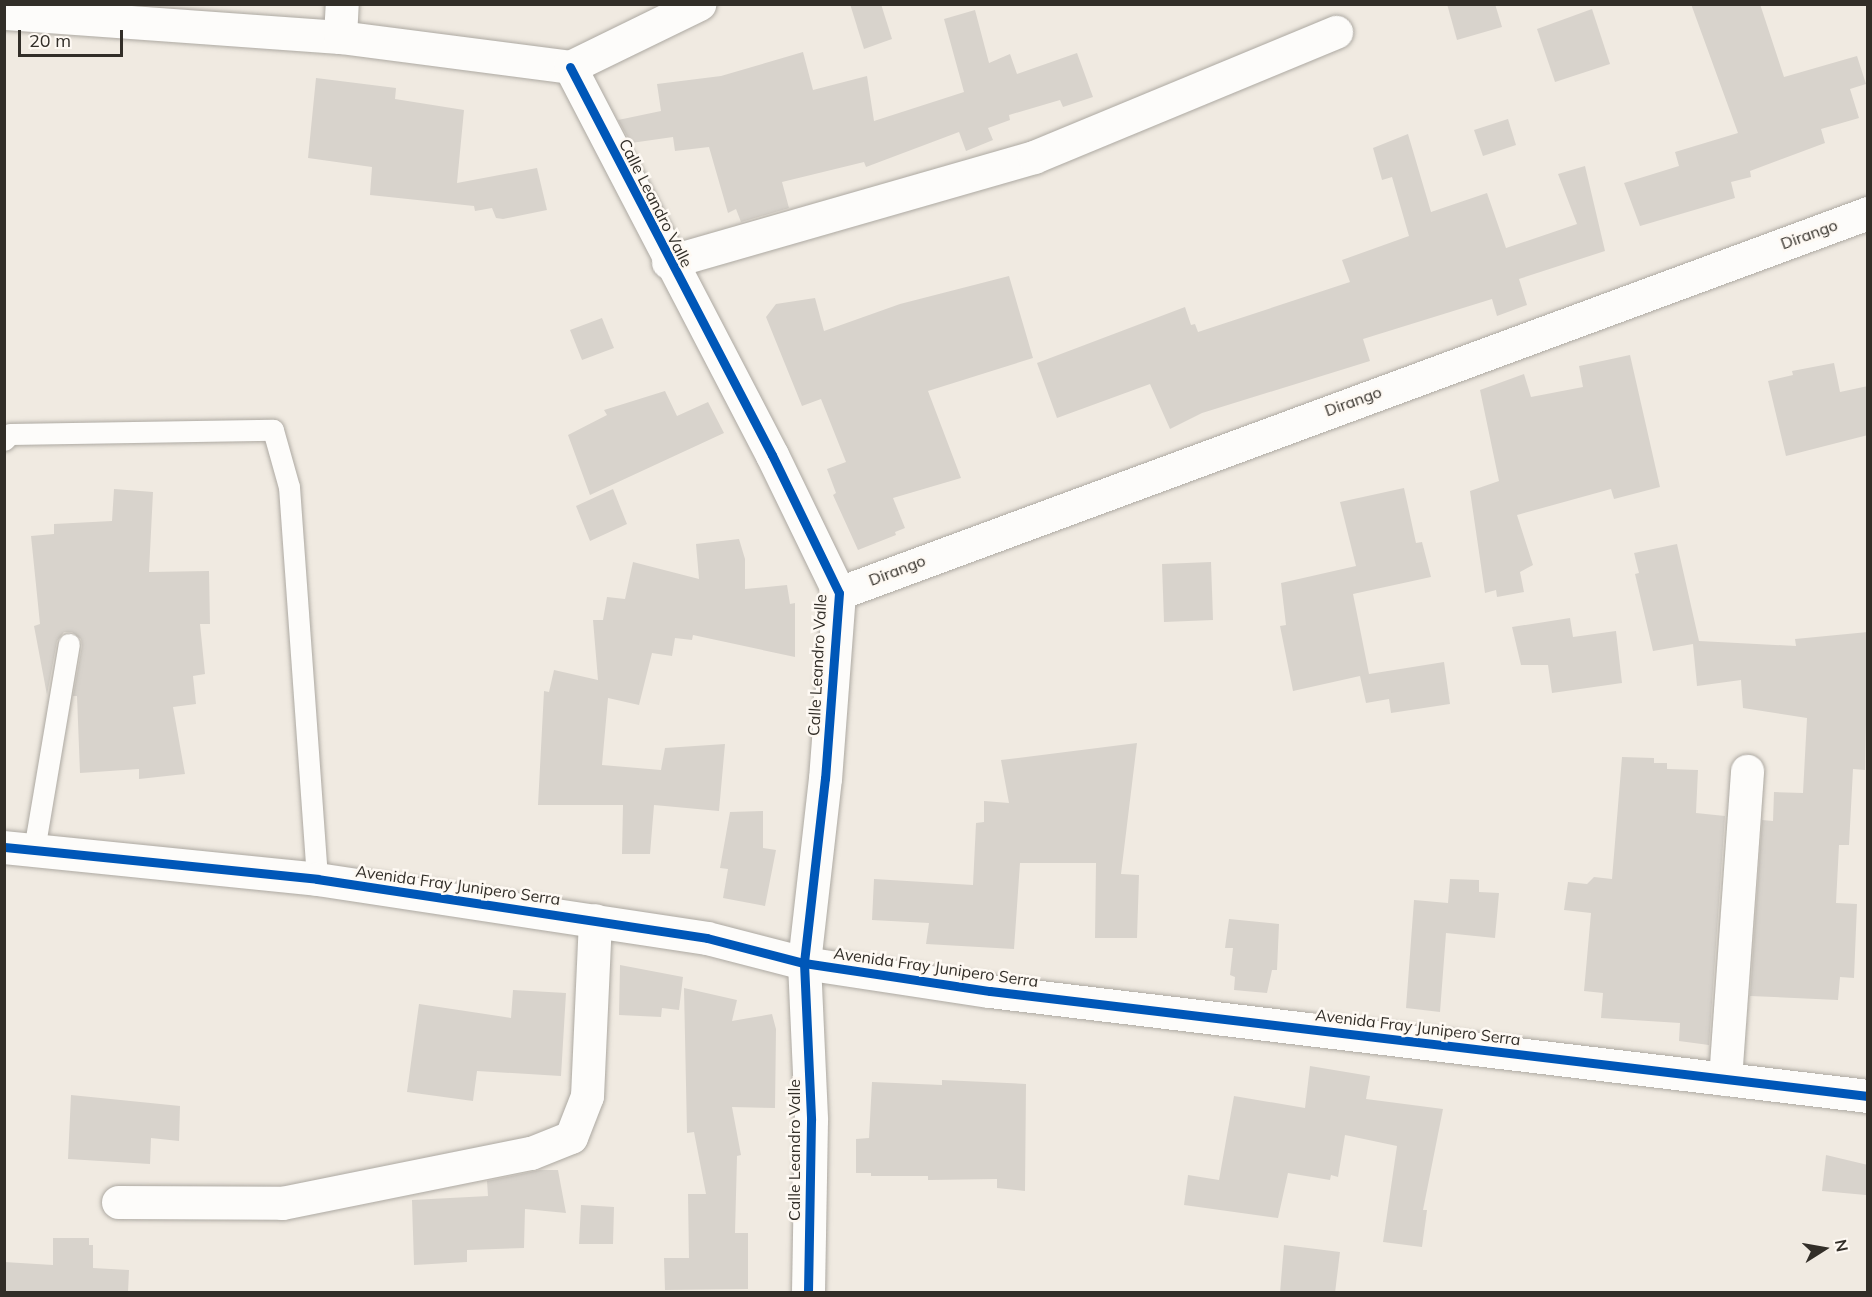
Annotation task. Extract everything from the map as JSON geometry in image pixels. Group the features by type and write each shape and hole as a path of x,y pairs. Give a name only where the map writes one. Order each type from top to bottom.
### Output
{"street":[{"path":"340,38 342,4"},
{"path":"4,13 340,38 570,67 699,4"},
{"path":"668,262 1034,157 1335,32"},
{"name":"Calle Leandro Valle","path":"570,67 668,262 772,455 839,593 825,778 804,963 811,1120 808,1293"},
{"name":"Dirango","path":"839,593 1868,213"},
{"path":"1725,1079 1747,771"},
{"name":"Avenida Fray Junipero Serra","path":"19,849 317,879 707,938 804,963 1002,992 1868,1096"},
{"path":"118,1202 282,1203 531,1153 571,1137 587,1096 595,920"}],"lane":[{"path":"4,440 10,434 273,430 289,487 317,879"},
{"path":"19,849 69,645"}],"building":[{"path":"850,4 881,4 892,39 864,49"},
{"path":"1447,4 1495,4 1502,27 1457,40"},
{"path":"1691,4 1760,4 1784,77 1857,56 1866,84 1850,89 1859,118 1821,129 1825,143 1750,171 1751,177 1731,182 1735,198 1640,226 1624,183 1679,166 1675,152 1738,133"},
{"path":"1592,9 1610,64 1555,82 1537,29"},
{"path":"975,10 989,63 1010,54 1017,74 1077,53 1093,97 1063,107 1060,100 1009,115 1010,120 988,128 993,140 966,151 959,132 866,167 864,162 782,182 789,208 741,222 736,209 728,213 709,147 675,151 673,137 631,143 618,120 661,111 657,84 721,76 803,52 813,90 867,76 874,121 964,92 944,19"},
{"path":"316,78 396,88 395,99 464,110 457,183 537,168 547,210 503,219 496,218 492,208 475,211 474,206 370,195 372,167 308,158"},
{"path":"1508,119 1516,145 1483,156 1474,130"},
{"path":"1408,134 1431,212 1487,193 1506,248 1577,224 1558,174 1585,166 1605,251 1519,279 1527,305 1497,316 1492,299 1363,339 1370,361 1202,413 1170,429 1150,384 1057,418 1037,363 1185,307 1191,325 1195,324 1198,332 1350,282 1342,260 1409,236 1392,177 1382,180 1373,148"},
{"path":"1009,276 1033,358 928,391 961,478 893,498 905,528 895,532 896,535 858,550 833,495 836,493 827,469 846,462 821,399 802,406 766,317 776,304 815,298 824,331 900,304"},
{"path":"602,318 614,348 582,360 570,330"},
{"path":"1630,355 1660,487 1614,499 1611,489 1517,515 1533,565 1520,572 1524,592 1497,597 1496,590 1485,593 1470,491 1499,481 1480,390 1524,374 1531,397 1583,387 1579,366"},
{"path":"1834,363 1840,392 1868,386 1868,435 1786,456 1768,381 1793,375 1792,371"},
{"path":"665,391 677,416 708,402 724,433 590,495 568,435 607,415 604,410"},
{"path":"1404,488 1416,543 1422,542 1431,577 1353,594 1369,674 1444,662 1450,704 1391,713 1389,699 1366,703 1360,676 1293,691 1280,626 1286,625 1281,583 1356,566 1340,502"},
{"path":"114,489 153,492 149,572 209,571 210,624 200,624 205,674 193,676 196,704 173,707 185,774 139,779 139,769 80,773 77,696 73,696 82,646 81,639 72,632 64,632 57,641 47,695 34,626 40,624 31,536 54,534 54,524 112,521"},
{"path":"613,489 627,524 590,541 576,506"},
{"path":"739,539 745,559 745,589 787,585 790,604 795,603 795,657 693,635 692,640 675,638 672,656 652,653 639,705 608,698 602,765 661,770 665,748 725,744 719,811 654,805 650,854 622,854 623,805 538,805 544,691 549,692 554,670 598,680 593,620 603,620 607,597 625,599 633,562 699,579 696,544"},
{"path":"1677,544 1699,641 1796,646 1795,639 1868,632 1865,770 1853,769 1849,845 1839,845 1836,903 1857,904 1854,978 1840,977 1838,1000 1750,996 1762,820 1773,821 1774,792 1803,793 1807,718 1743,708 1741,680 1697,686 1693,644 1653,651 1635,574 1639,573 1634,553"},
{"path":"1211,562 1213,620 1164,622 1162,564"},
{"path":"1570,618 1573,637 1616,631 1622,683 1552,693 1548,665 1521,665 1512,627"},
{"path":"1137,743 1121,874 1139,875 1137,938 1095,938 1096,863 1020,863 1014,949 926,944 929,923 872,920 874,879 973,885 976,823 984,822 984,801 1009,803 1001,760"},
{"path":"1622,757 1654,758 1654,763 1667,763 1667,769 1698,770 1696,813 1725,816 1709,1045 1679,1041 1680,1023 1601,1018 1603,993 1584,991 1591,913 1564,910 1568,882 1587,884 1594,877 1612,879"},
{"path":"763,811 763,848 776,850 765,906 723,898 728,869 720,868 730,812"},
{"path":"1450,879 1479,880 1479,892 1499,893 1495,938 1446,933 1440,1012 1406,1008 1414,900 1448,903"},
{"path":"1229,919 1279,924 1277,970 1272,970 1267,993 1234,990 1235,977 1230,975 1233,948 1225,948"},
{"path":"620,965 683,977 679,1010 662,1008 661,1017 619,1015"},
{"path":"684,988 737,1000 732,1021 772,1014 776,1029 775,1108 732,1107 741,1155 737,1156 735,1233 748,1233 748,1289 665,1290 664,1258 689,1258 688,1194 706,1194 694,1132 687,1133"},
{"path":"513,990 566,993 561,1076 477,1071 473,1101 407,1092 419,1004 511,1018"},
{"path":"1310,1066 1370,1076 1366,1099 1443,1109 1423,1210 1427,1210 1422,1247 1383,1242 1397,1146 1345,1135 1338,1177 1331,1175 1330,1180 1288,1173 1278,1218 1184,1205 1188,1175 1219,1180 1234,1096 1305,1108"},
{"path":"942,1080 1026,1084 1025,1191 997,1188 997,1179 928,1180 928,1176 871,1176 871,1173 856,1173 856,1139 869,1138 872,1082 942,1085"},
{"path":"71,1095 180,1106 179,1141 151,1138 150,1164 68,1159"},
{"path":"1826,1155 1868,1165 1866,1195 1822,1191"},
{"path":"540,1170 558,1170 566,1213 525,1209 524,1248 467,1250 467,1262 414,1265 412,1200 488,1196 487,1181"},
{"path":"581,1205 614,1207 613,1244 579,1244"},
{"path":"53,1238 89,1238 89,1245 93,1245 93,1268 129,1270 128,1293 4,1293 4,1262 53,1265"},
{"path":"1284,1245 1340,1252 1335,1293 1280,1293"}],"cycle path":[{"path":"570,67 772,455 839,593 825,778 804,963 811,1120 808,1292"},
{"path":"4,847 317,879 707,938 804,963 990,991 1868,1096"}]}
